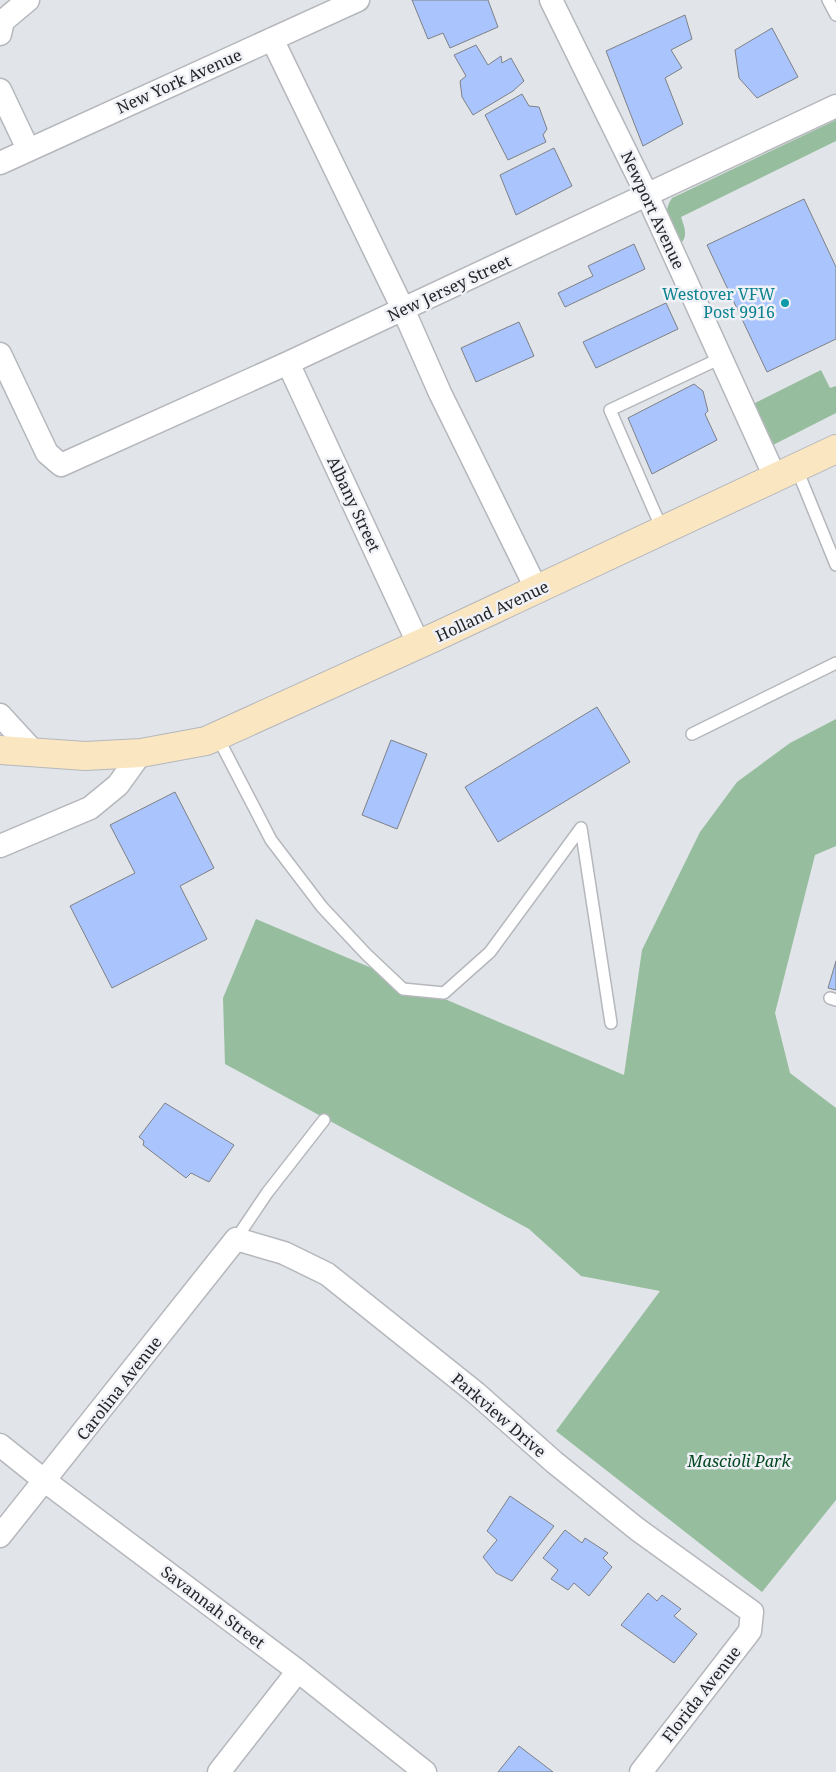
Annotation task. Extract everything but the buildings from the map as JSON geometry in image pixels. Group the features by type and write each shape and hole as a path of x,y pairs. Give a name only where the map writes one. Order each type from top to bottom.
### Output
{"main road":[{"name":"Holland Avenue","path":"0,750 84,756 141,753 206,741 419,645 662,529 836,449"}],"street":[{"path":"0,34 4,22 28,0"},
{"name":"New York Avenue","path":"0,163 358,0"},
{"name":"Newport Avenue","path":"551,0 647,195 721,358 785,472"},
{"path":"272,39 403,309 440,393 537,590"},
{"path":"0,90 28,149"},
{"name":"New Jersey Street","path":"0,354 47,453 61,465 288,363 836,106"},
{"name":"Albany Street","path":"288,363 419,645"},
{"path":"0,715 34,752"},
{"path":"0,846 90,808 118,785 141,753"},
{"name":"Carolina Avenue","path":"0,1536 236,1239"},
{"name":"Parkview Drive","path":"236,1239 284,1253 327,1274 476,1393 554,1462 637,1529 752,1612"},
{"name":"Savannah Street","path":"0,1445 298,1671 425,1772"},
{"name":"Florida Avenue","path":"641,1772 750,1631 752,1612"},
{"path":"219,1772 298,1671"}],"lane":[{"path":"828,0 836,15"},
{"path":"662,529 610,410 721,358"},
{"path":"785,472 836,565"},
{"path":"692,734 836,663"},
{"path":"217,736 271,840 322,906 366,954 403,989 444,993 490,952 581,828 611,1023"},
{"path":"236,1239 266,1193 324,1120"}],"green space":[{"path":"836,120 836,141 681,217 685,236 682,242 677,241 669,225 667,214 672,198"},
{"path":"821,370 830,388 836,386 836,413 773,445 753,404"},
{"name":"Mascioli Park","path":"836,719 836,846 815,855 775,1013 790,1073 836,1108 836,1500 762,1592 556,1431 660,1291 581,1276 529,1229 225,1064 223,998 256,919 624,1075 642,950 700,832 737,782 790,743"}],"place":[{"name":"Westover VFW Post 9916","path":"785,303"}]}
